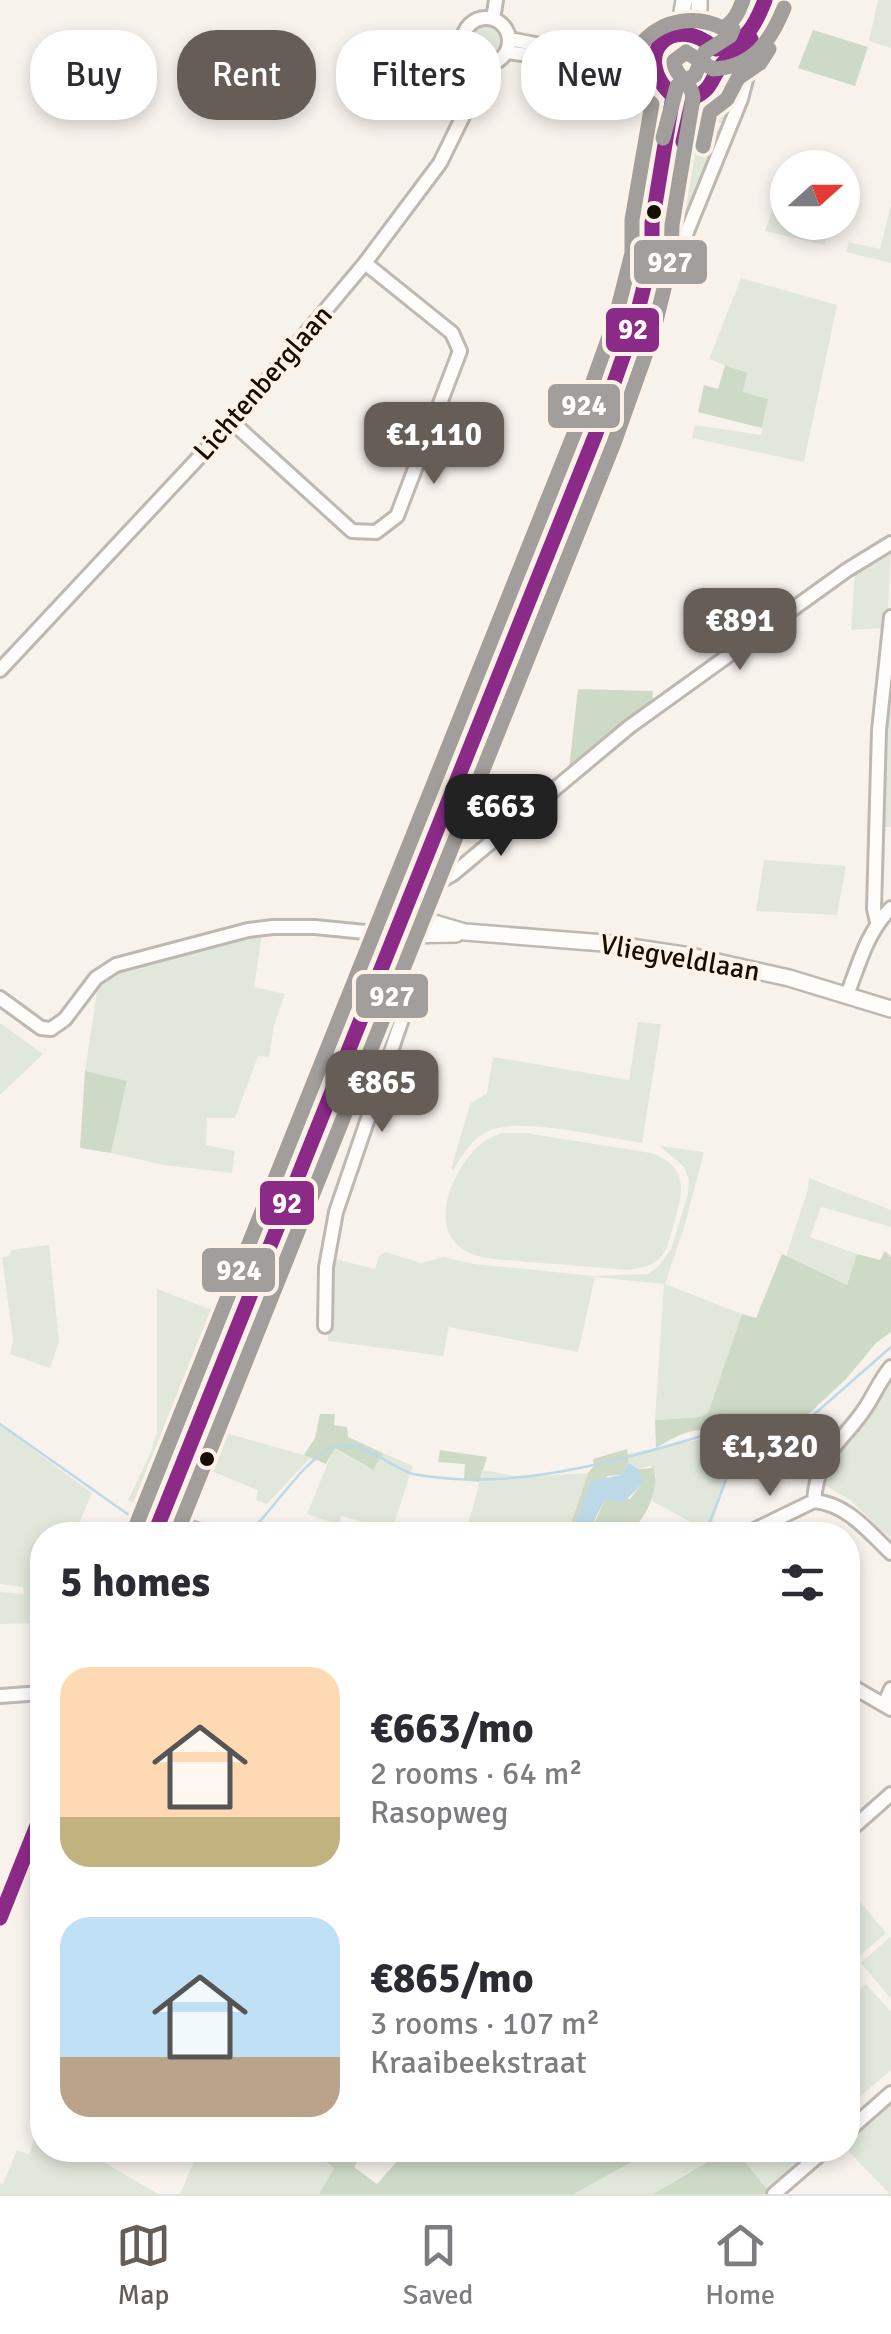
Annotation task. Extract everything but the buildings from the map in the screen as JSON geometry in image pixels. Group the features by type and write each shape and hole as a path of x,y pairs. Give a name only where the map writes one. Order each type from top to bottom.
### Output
{"main road":[{"path":"678,32 684,0"},
{"path":"699,34 700,0"},
{"path":"657,77 660,86 673,96 692,98 709,90 720,66 744,46 765,0"},
{"path":"657,56 665,39 678,32 699,34 716,49 720,66"},
{"path":"716,49 744,46"},
{"path":"159,1522 602,417 634,326 652,255 652,224 663,176 673,96"},
{"path":"652,255 666,235 672,213 692,98"},
{"name":"Vliegveldlaan","path":"403,914 464,932 604,943 690,956 789,978 891,1010"},
{"name":"Vliegveldlaan","path":"394,935 464,932"},
{"path":"0,1918 30,1843"}],"street":[{"path":"493,19 496,0"},
{"path":"468,30 476,20 493,19 503,26 508,46"},
{"path":"501,55 508,46"},
{"path":"508,46 521,47"},
{"path":"682,244 742,100 750,64 744,46"},
{"name":"Lichtenberglaan","path":"0,670 232,422 365,263 440,163 461,120"},
{"path":"232,422 352,530 376,532 398,516 460,351 452,332 365,263"},
{"path":"420,872 442,880 453,874 628,727 834,579 891,543"},
{"path":"877,922 874,909 879,730 891,617"},
{"path":"847,995 877,922 891,908"},
{"path":"0,998 41,1028 52,1029 66,1018 96,978 116,965 273,927 325,927 394,935"},
{"path":"324,1326 326,1267 336,1212 402,1016 403,1006 374,990"},
{"path":"814,1501 825,1456 866,1407 891,1367"},
{"path":"771,1522 814,1501 843,1509 857,1522"},
{"path":"161,1518 173,1522"},
{"path":"860,1525 891,1553"},
{"path":"860,1692 887,1707 891,1689"},
{"path":"0,1696 30,1694"},
{"path":"860,1821 891,1794"},
{"path":"860,2120 891,2093"},
{"path":"774,2194 811,2162"}],"shaded area":[{"path":"878,0 891,0 891,48 869,41"},
{"path":"704,10 747,23 730,36 731,43 721,44 706,31"},
{"path":"486,24 498,30 474,30"},
{"path":"686,45 700,51 706,65 700,79 686,85 672,79 666,65 672,51"},
{"path":"738,58 745,75 728,124 693,120 696,104"},
{"path":"692,127 723,134 690,212 679,225 685,199 679,197"},
{"path":"891,206 891,263 846,252 849,242 880,249"},
{"path":"741,278 837,305 804,462 692,438 695,425 761,435 768,399 742,392 746,373 709,359"},
{"path":"891,547 887,628 851,630 855,570"},
{"path":"885,708 891,708 891,827 879,827"},
{"path":"764,860 846,866 837,915 756,911"},
{"path":"262,934 254,987 285,994 274,1025 269,1057 258,1056 235,1118 207,1118 206,1145 235,1151 232,1173 163,1165 111,1153 127,1082 85,1071 98,985 109,976 130,969"},
{"path":"638,1022 661,1024 642,1143 543,1127 505,1127 479,1137 451,1169 470,1104 487,1093 493,1057 629,1080"},
{"path":"0,1023 43,1054 0,1095"},
{"path":"502,1133 526,1133 651,1153 672,1165 678,1173 681,1191 670,1238 661,1256 647,1266 628,1270 492,1259 462,1248 446,1223 450,1191 473,1152"},
{"path":"660,1146 704,1152 665,1284 742,1314 708,1413 655,1420 664,1284 595,1277 578,1352 449,1327 443,1356 328,1341 331,1258 375,1269 379,1256 386,1252 421,1263 443,1257 474,1264 595,1276 648,1274 671,1249 688,1194 689,1179 684,1167"},
{"path":"809,1178 891,1210 891,1227 821,1207 810,1237 857,1254 847,1285 786,1256"},
{"path":"49,1245 59,1341 50,1368 10,1354 13,1340 2,1257 10,1256 11,1250"},
{"path":"157,1289 228,1316 165,1472 156,1505 145,1508 128,1500 157,1432"},
{"path":"891,1372 891,1539 850,1500 821,1483 829,1456"},
{"path":"0,1425 92,1493 80,1522 30,1522 30,1623 0,1624 0,1592 24,1594 23,1587 0,1584"},
{"path":"211,1429 311,1457 267,1504 256,1500 258,1490 199,1466"},
{"path":"702,1439 727,1450 735,1457 712,1522 691,1522 652,1501 656,1475 650,1466 638,1469 629,1463 627,1454"},
{"path":"334,1448 372,1470 383,1453 413,1466 395,1522 363,1522 341,1516 340,1522 331,1522 307,1514"},
{"path":"483,1470 520,1477 588,1473 571,1522 469,1522"},
{"path":"860,1902 886,1933 860,1956"},
{"path":"891,1938 891,1999 861,1963"},
{"path":"866,1984 891,2012 891,2070 860,2097 860,1989"},
{"path":"891,2102 891,2194 859,2162 860,2131"},
{"path":"17,2150 29,2155 30,2152 30,2162 104,2162 158,2194 0,2194 0,2183 3,2184"},
{"path":"194,2162 326,2162 334,2168 319,2194 180,2194"},
{"path":"631,2162 707,2162 653,2194 574,2194"},
{"path":"745,2162 800,2162 768,2190"}],"green space":[{"path":"813,30 868,47 855,86 798,68"},
{"path":"725,365 747,373 743,392 768,399 762,428 698,412 704,385 718,389"},
{"path":"578,689 653,691 652,707 569,769"},
{"path":"85,1071 127,1081 111,1153 80,1148"},
{"path":"885,1251 891,1257 891,1332 767,1453 747,1455 720,1435 702,1430 656,1448 655,1420 708,1413 742,1314 756,1318 782,1254 847,1285 857,1254 880,1260"},
{"path":"320,1414 335,1414 334,1425 347,1427 348,1437 383,1453 373,1470 335,1448 326,1464 304,1455 315,1438"},
{"path":"627,1449 629,1463 621,1475 607,1476 594,1522 571,1522 594,1466 593,1459"},
{"path":"440,1450 487,1457 479,1482 464,1480 465,1464 438,1462"},
{"path":"653,1468 653,1496 639,1522 595,1522 605,1500 630,1499 642,1483 638,1469"},
{"path":"326,2162 357,2162 354,2167 377,2184 396,2162 631,2162 574,2194 319,2194 334,2168"},
{"path":"708,2162 745,2162 768,2190 764,2194 653,2194"}],"water":[{"path":"629,1463 638,1469 643,1483 624,1502 605,1500 593,1522 576,1522 591,1481 621,1475"}],"waterway":[{"path":"743,1460 752,1461 770,1453 891,1347"},
{"path":"0,1424 139,1522"},
{"path":"259,1522 311,1463 332,1448 342,1446 362,1449 410,1473 456,1479 550,1473 705,1435 742,1460"},
{"path":"710,1522 729,1472 740,1461"}],"transit line":[{"name":"924","path":"137,1522 576,429 615,320 632,253 632,220 652,104 638,86 633,68 637,52 662,27 681,21 701,21 722,28 733,20 743,0"},
{"name":"92","path":"159,1522 595,436 634,326 652,255 652,223 673,96 660,81 656,53 671,36 685,34 716,49 726,47 742,39 753,26 765,0"},
{"name":"927","path":"181,1522 614,443 653,333 671,260 672,225 693,98 674,61 686,52 713,69 739,63 766,42 784,8"},
{"name":"924","path":"663,138 677,86 695,75 705,52 730,36 733,29"},
{"name":"92","path":"683,142 693,98 707,89 723,63 751,39"},
{"name":"927","path":"703,146 710,112 727,99 738,78 760,63 769,49"},
{"name":"92","path":"0,1918 30,1843"}]}
